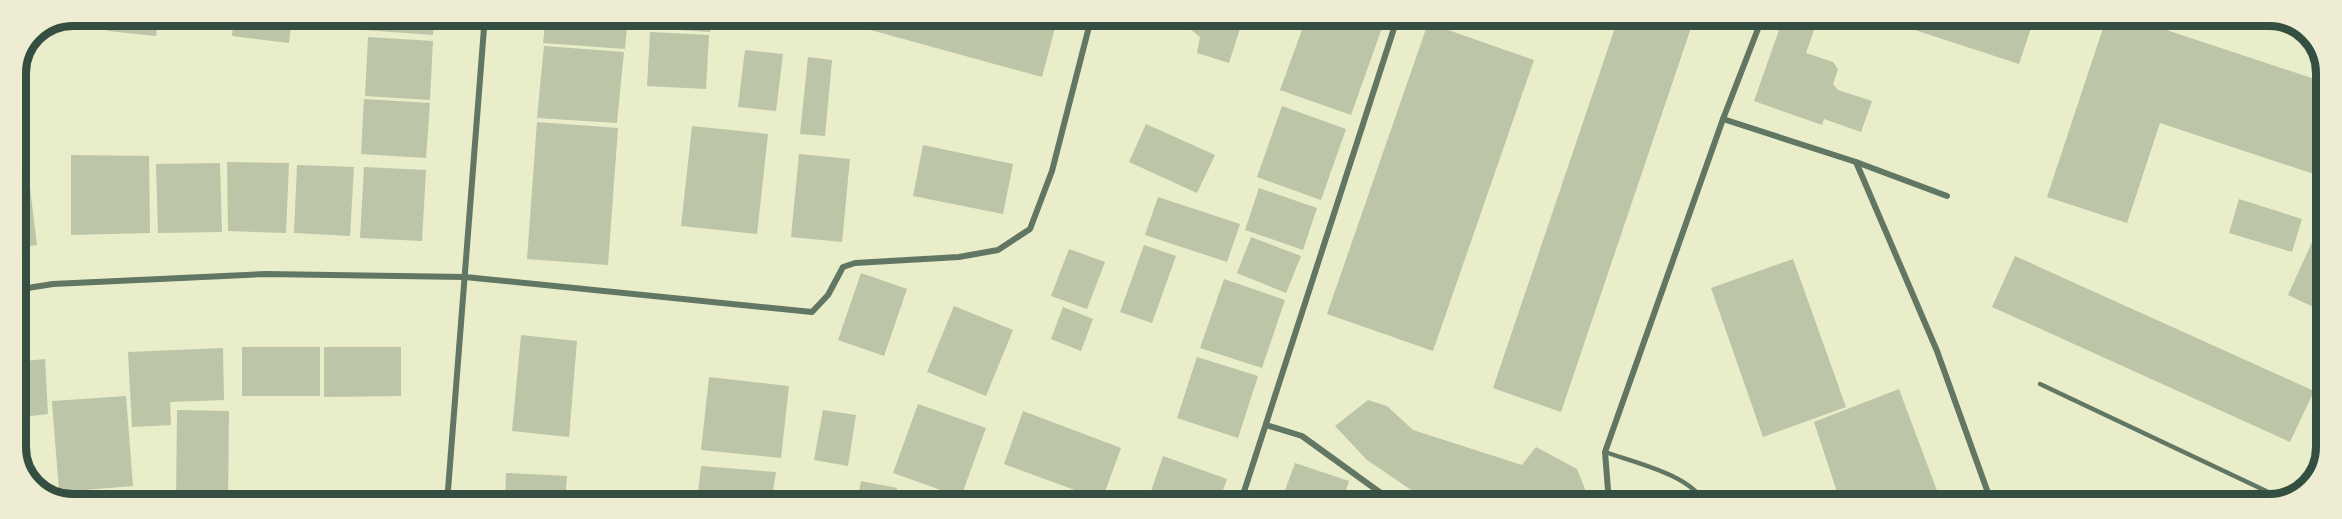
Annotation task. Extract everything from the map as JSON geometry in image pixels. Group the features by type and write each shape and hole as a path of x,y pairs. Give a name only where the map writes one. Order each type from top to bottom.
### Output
{"street":[{"path":"448,494 484,26"},
{"path":"26,288 53,284 265,274 465,277 812,312 828,296 843,267 855,263 959,257 998,250 1030,230 1052,171 1089,26"},
{"path":"1243,494 1395,26"},
{"path":"1610,494 1605,452 1723,119 1759,26"},
{"path":"1723,119 1856,162 1947,196"},
{"path":"1856,162 1937,351 1988,494"},
{"path":"1266,425 1302,436 1382,494"}],"lane":[{"path":"2040,384 2272,494"},
{"path":"1605,452 1675,477 1698,494"}],"building":[{"path":"109,26 157,26 156,36 108,31"},
{"path":"233,26 291,26 289,43 232,36"},
{"path":"364,26 433,26 433,35 364,30"},
{"path":"545,26 627,26 625,49 543,43"},
{"path":"651,26 710,26 710,32 651,28"},
{"path":"856,26 1055,26 1042,77"},
{"path":"1186,26 1241,26 1229,63 1197,53 1200,37"},
{"path":"1303,26 1383,26 1351,115 1280,90"},
{"path":"1427,26 1437,26 1534,60 1433,351 1327,314"},
{"path":"1616,26 1692,26 1561,412 1493,388"},
{"path":"1780,26 1815,26 1806,53 1833,62 1838,69 1833,84 1838,90 1872,101 1861,132 1824,119 1822,125 1754,101"},
{"path":"1903,26 2032,26 2019,64"},
{"path":"2104,26 2154,26 2316,79 2316,175 2160,123 2127,223 2047,197"},
{"path":"650,32 709,35 706,89 647,86"},
{"path":"368,37 433,41 430,100 365,96"},
{"path":"544,46 624,52 617,123 537,118"},
{"path":"745,50 783,54 776,111 738,107"},
{"path":"808,57 832,60 825,136 800,134"},
{"path":"364,99 430,103 426,158 361,154"},
{"path":"1282,106 1346,129 1321,200 1257,177"},
{"path":"537,122 618,128 608,265 527,259"},
{"path":"1146,124 1215,155 1197,193 1129,162"},
{"path":"692,126 768,134 757,234 681,226"},
{"path":"923,145 1013,164 1003,214 913,196"},
{"path":"799,154 850,159 842,242 791,237"},
{"path":"71,155 149,156 150,233 71,235"},
{"path":"227,162 289,163 286,233 228,231"},
{"path":"220,163 222,232 158,233 156,164"},
{"path":"297,165 354,167 350,236 294,233"},
{"path":"364,167 426,170 422,241 360,238"},
{"path":"26,180 29,180 37,245 26,246"},
{"path":"1259,188 1317,208 1303,250 1245,230"},
{"path":"1158,197 1240,224 1227,262 1145,235"},
{"path":"2239,199 2302,219 2292,252 2229,233"},
{"path":"1251,237 1301,256 1286,293 1237,273"},
{"path":"2313,240 2316,241 2316,308 2288,295"},
{"path":"1144,245 1176,256 1152,323 1120,312"},
{"path":"1069,249 1105,262 1087,309 1051,296"},
{"path":"2015,256 2314,391 2290,442 1992,307"},
{"path":"1793,259 1846,407 1763,437 1711,288"},
{"path":"861,273 907,289 884,356 838,340"},
{"path":"1224,279 1285,300 1262,368 1200,348"},
{"path":"954,306 1013,330 986,396 927,372"},
{"path":"1063,307 1093,319 1081,351 1051,339"},
{"path":"521,335 577,341 569,437 512,431"},
{"path":"242,347 320,347 320,396 242,396"},
{"path":"324,347 401,347 401,396 324,397"},
{"path":"223,348 224,400 170,402 171,425 132,427 128,352"},
{"path":"1197,357 1258,376 1238,438 1177,418"},
{"path":"45,359 48,414 26,417 26,361"},
{"path":"709,377 789,386 781,458 701,450"},
{"path":"1899,389 1938,494 1838,494 1814,422"},
{"path":"126,396 133,486 59,492 52,401"},
{"path":"1368,400 1387,406 1413,430 1522,465 1536,447 1577,469 1587,494 1417,494 1367,460 1335,426"},
{"path":"918,404 986,428 962,494 952,494 893,473"},
{"path":"177,410 229,411 228,494 176,494"},
{"path":"823,410 856,415 848,466 814,460"},
{"path":"1023,411 1121,448 1104,494 1086,494 1004,464"},
{"path":"1163,456 1227,479 1222,494 1150,494"},
{"path":"1295,463 1349,481 1344,494 1284,494"},
{"path":"701,466 776,472 772,494 698,494"},
{"path":"506,473 567,476 566,494 505,494"},
{"path":"861,481 897,488 896,494 859,494"}]}
